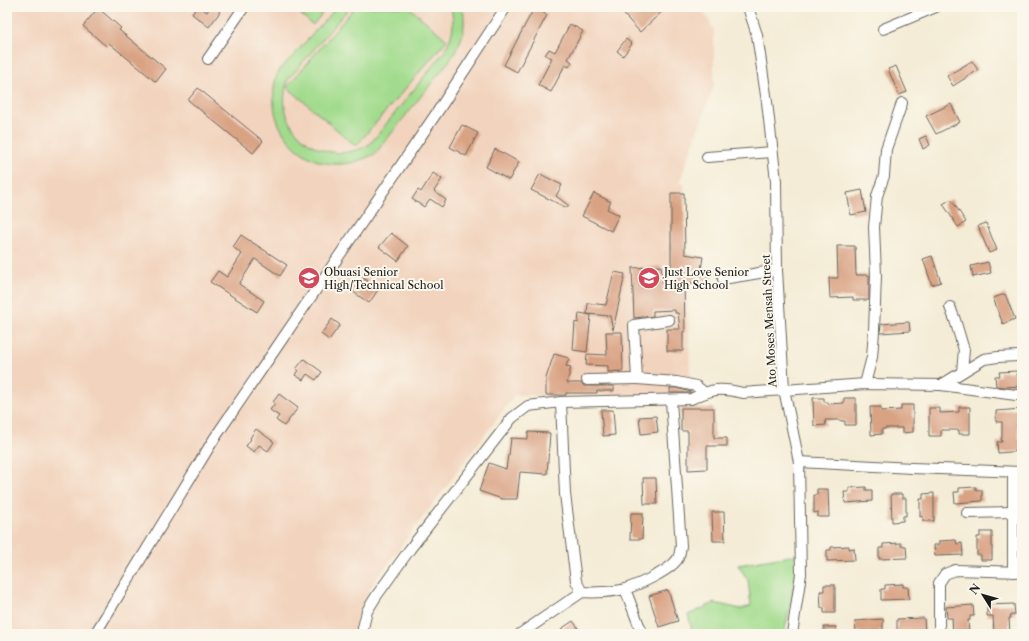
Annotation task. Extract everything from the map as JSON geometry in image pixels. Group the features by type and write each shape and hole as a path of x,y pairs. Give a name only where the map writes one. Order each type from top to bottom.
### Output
{"street":[{"path":"208,59 244,7"},
{"path":"95,634 214,439 438,111 506,7"},
{"name":"Ato Moses Mensah Street","path":"748,7 757,35 767,102 776,181 777,270 784,389 799,462 801,574 792,634"},
{"path":"883,29 936,7"},
{"path":"865,384 872,357 874,331 876,275 874,227 877,196 884,176 886,149 902,103"},
{"path":"707,157 772,152"},
{"path":"723,279 777,270"},
{"path":"950,307 956,320 964,350 962,372"},
{"path":"638,379 634,325 669,320"},
{"path":"941,385 984,359 1018,356"},
{"path":"587,380 638,379 677,382 696,386 705,392"},
{"path":"364,634 363,628 367,611 410,549 512,418 528,406 561,402 691,400 705,392 718,389 728,389 743,393 865,384 941,385 1022,395"},
{"path":"520,634 582,592 594,593 625,589 651,578 671,567 679,558 681,546 671,400"},
{"path":"561,402 565,494 576,581 582,592"},
{"path":"799,462 1017,472 1013,512 1017,572 955,570 945,574 939,583 939,634"},
{"path":"967,513 1013,512"},
{"path":"625,589 642,633"}],"shaded area":[{"name":"Obuasi Senior High/Technical School","path":"7,7 700,7 714,29 714,85 679,183 684,183 692,395 515,395 372,585 357,618 355,634 7,634"}],"green space":[{"path":"292,7 327,7 313,25"},
{"path":"337,7 350,7 287,81 284,100 286,112 296,132 313,146 334,152 356,150 370,144 444,52 453,25 451,7 463,7 464,21 463,33 453,56 375,154 345,164 327,163 315,160 295,147 280,127 274,103 274,88 278,73"},
{"path":"355,7 409,7 447,40 356,146 287,87"},
{"path":"801,554 784,634 693,634 688,615 714,603 741,609 751,606 748,580 738,565"}],"building":[{"path":"197,7 200,7 207,12 210,7 214,7 220,12 209,27 192,14"},
{"path":"617,7 667,7 640,32"},
{"path":"98,8 121,28 119,30 166,69 156,82 109,43 106,46 83,26"},
{"path":"534,8 547,15 517,72 504,65"},
{"path":"570,24 583,31 568,59 572,62 569,67 565,65 551,92 538,85 552,58 545,55 549,49 555,52"},
{"path":"626,39 632,44 623,56 617,51"},
{"path":"972,61 978,70 953,86 947,76"},
{"path":"896,66 907,92 899,95 888,69"},
{"path":"198,88 263,141 253,153 188,100"},
{"path":"951,104 960,122 936,134 926,116"},
{"path":"462,125 478,133 466,156 450,147"},
{"path":"926,136 930,145 923,149 919,139"},
{"path":"495,149 519,162 509,180 486,167"},
{"path":"433,173 442,179 434,191 446,200 442,207 430,199 424,207 412,199 418,190 421,192"},
{"path":"540,174 562,185 556,196 569,206 567,208 531,190"},
{"path":"862,190 866,212 851,215 847,193"},
{"path":"594,193 611,202 607,209 619,215 611,231 582,216"},
{"path":"671,193 684,193 685,254 703,257 700,275 709,276 708,286 684,282 685,331 683,332 683,351 667,351 667,329 680,329 678,313 675,313 675,310 653,311 653,316 634,318 632,268 661,266 663,289 675,288 677,268 671,268"},
{"path":"951,199 966,222 958,227 943,204"},
{"path":"986,223 997,250 989,253 978,226"},
{"path":"391,233 408,246 398,261 379,247"},
{"path":"241,235 287,265 280,276 255,259 239,284 264,301 257,312 210,282 218,271 227,277 242,254 233,247"},
{"path":"837,246 855,246 856,275 869,275 869,300 853,300 853,297 830,298 829,278 838,278"},
{"path":"932,256 941,282 932,285 923,259"},
{"path":"988,262 991,273 973,277 971,266"},
{"path":"614,272 625,274 613,330 610,316 587,314 588,303 606,305"},
{"path":"360,276 368,281 367,283 378,290 369,303 349,289 353,284 354,285"},
{"path":"1005,294 1015,319 1003,324 993,298"},
{"path":"579,313 591,315 587,352 573,350 575,322 578,323"},
{"path":"332,319 340,325 329,340 321,334"},
{"path":"909,322 910,331 880,333 881,324"},
{"path":"606,332 622,332 623,371 608,372 608,366 586,365 587,354 607,355"},
{"path":"554,354 569,358 566,366 571,367 567,383 582,383 584,386 614,386 614,391 546,395 546,378"},
{"path":"304,359 322,372 316,380 307,374 303,380 295,375 298,370 296,369"},
{"path":"1017,371 1017,375 1022,374 1022,386 996,386 995,376 1000,376 999,372"},
{"path":"670,388 676,388 691,392 670,393"},
{"path":"279,394 298,408 284,426 276,420 279,416 270,410 275,403 273,402"},
{"path":"813,398 824,398 824,402 828,402 828,404 844,403 844,398 856,398 856,425 845,425 845,421 841,420 825,420 826,425 814,426"},
{"path":"901,405 913,405 913,432 902,433 902,428 885,428 882,429 882,434 871,435 870,407 881,407 881,411 901,410"},
{"path":"959,407 970,407 970,434 959,434 959,430 941,430 941,436 929,436 929,408 940,408 940,413 959,412"},
{"path":"681,408 714,408 714,438 727,438 727,446 707,446 707,469 688,470 688,431 681,431"},
{"path":"1022,409 1022,420 1019,420 1018,424 1019,440 1022,440 1022,451 998,453 997,442 1002,442 1002,422 996,422 996,411"},
{"path":"601,410 613,410 615,435 603,436"},
{"path":"656,416 658,432 641,434 639,417"},
{"path":"256,429 274,442 268,451 259,445 254,452 246,446"},
{"path":"528,432 550,433 547,474 520,472 517,499 502,499 479,491 489,463 506,469 511,438 528,439"},
{"path":"643,478 656,478 657,504 644,504"},
{"path":"866,487 866,490 872,490 872,501 845,503 844,492 849,492 849,488"},
{"path":"976,487 976,490 982,490 982,501 955,503 954,492 959,492 959,488"},
{"path":"817,489 828,489 829,517 818,517 818,512 814,513 814,495 817,495"},
{"path":"934,493 934,521 923,521 923,516 920,517 920,499 923,499 923,494"},
{"path":"891,494 902,494 902,498 906,498 906,516 903,516 903,521 892,522"},
{"path":"712,512 724,512 725,541 713,541"},
{"path":"631,513 643,513 642,539 630,539"},
{"path":"980,532 992,532 992,560 981,560 981,555 977,555 977,537 980,537"},
{"path":"956,540 957,544 962,543 963,555 935,556 934,545 939,545 939,541"},
{"path":"901,543 901,546 906,546 907,558 879,559 879,548 883,548 883,544"},
{"path":"849,546 849,549 854,548 855,560 827,561 827,550 831,550 831,547"},
{"path":"903,584 903,587 908,587 909,599 881,600 881,589 885,589 885,585"},
{"path":"824,585 835,585 835,613 824,613 824,608 821,608 820,591 824,591"},
{"path":"668,590 678,621 659,627 649,596"},
{"path":"1014,604 1015,615 1010,615 1011,618 1009,618 1010,634 994,634 993,616 987,616 987,605"},
{"path":"973,605 974,616 970,616 970,620 968,620 969,634 953,634 952,618 947,618 946,607"},
{"path":"924,618 925,633 903,634 903,630 897,631 897,619"},
{"path":"883,619 883,630 879,631 879,634 861,634 861,632 856,632 855,621"},
{"path":"573,621 582,634 565,634 561,629"},
{"path":"824,627 836,627 836,634 824,634"}],"place":[{"name":"Obuasi Senior High/Technical School","path":"309,278"},
{"name":"Just Love Senior High School","path":"649,278"}]}
